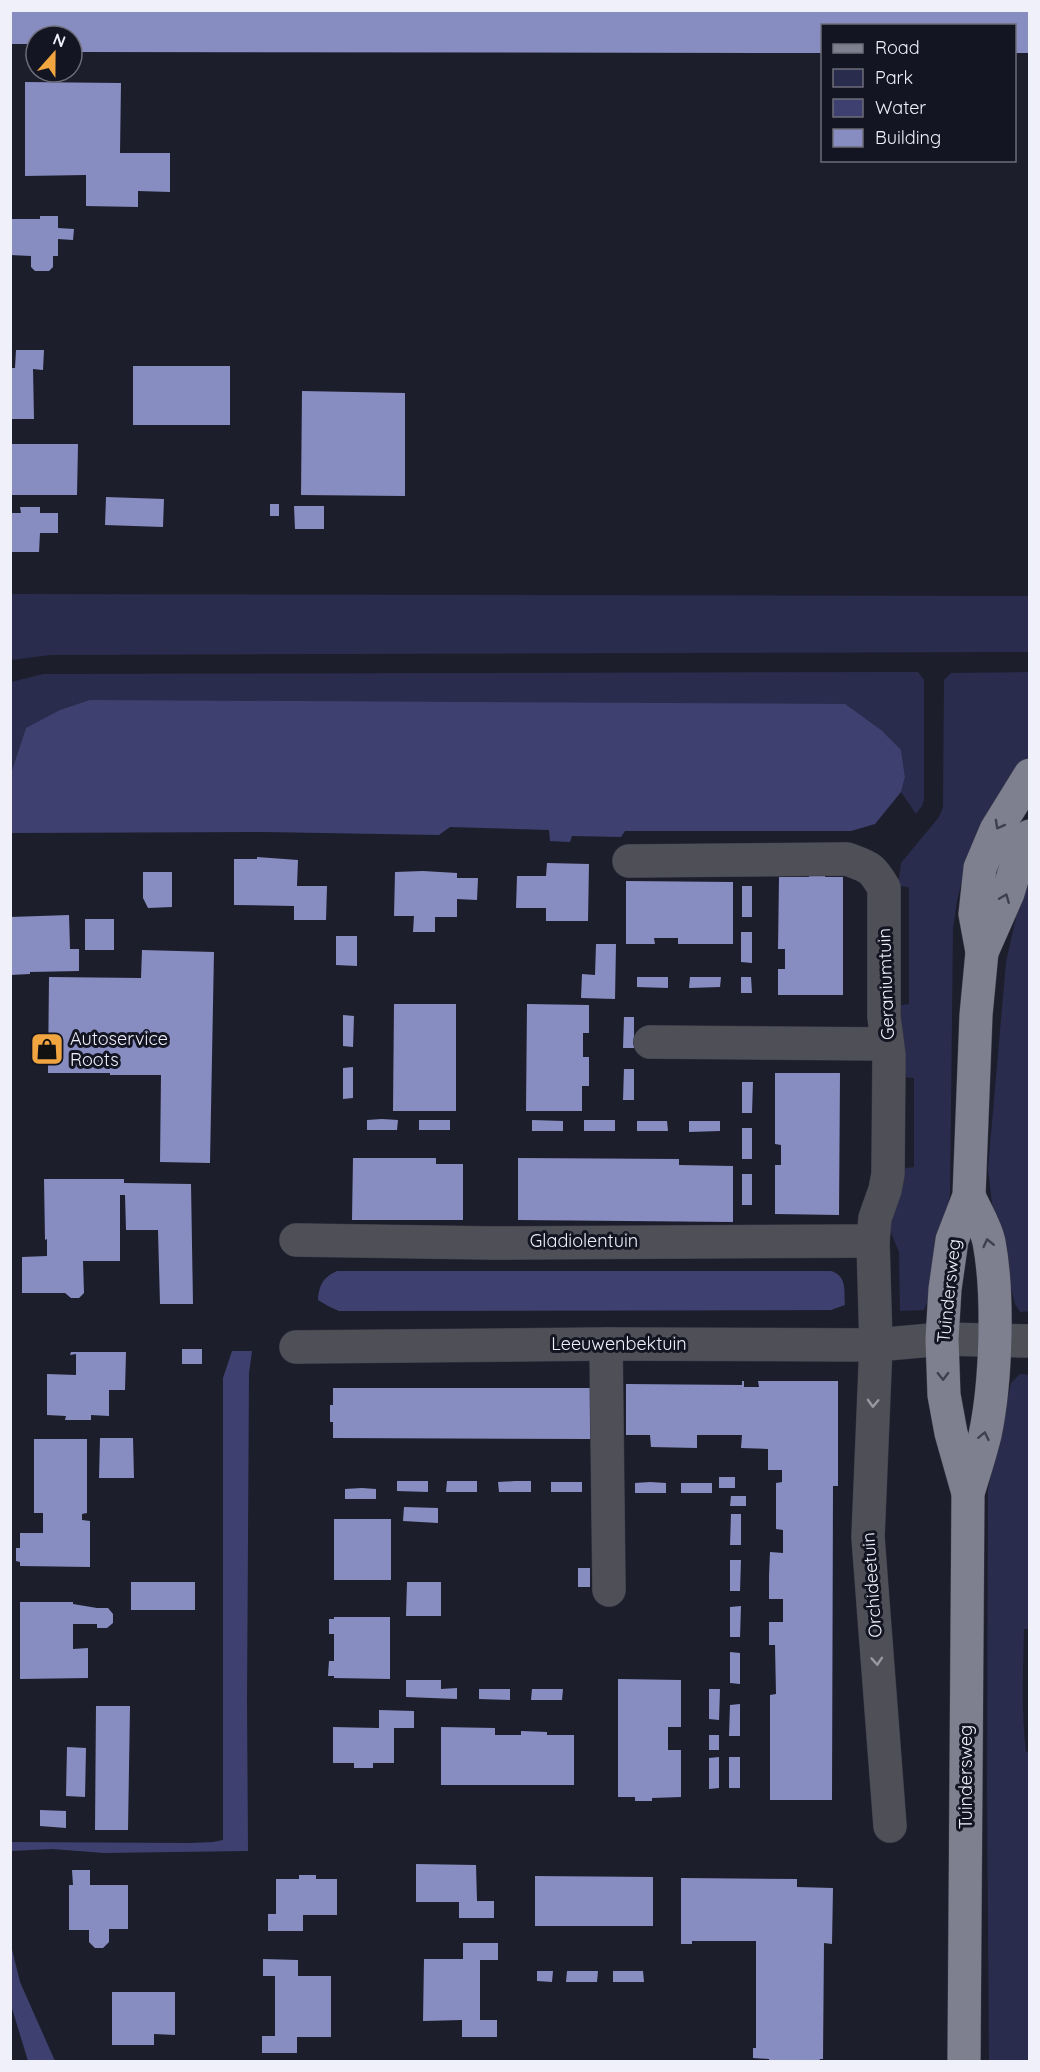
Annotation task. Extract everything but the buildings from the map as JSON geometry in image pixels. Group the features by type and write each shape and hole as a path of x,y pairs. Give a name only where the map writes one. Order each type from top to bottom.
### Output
{"main road":[{"name":"Tuindersweg","path":"968,1493 951,1433 944,1395 942,1339 945,1289 952,1240 969,1196 976,1015 982,952 975,914 980,868 996,830 1029,775"},
{"name":"Tuindersweg","path":"982,952 1008,892 1020,853 1029,836"},
{"name":"Tuindersweg","path":"964,2061 968,1493 985,1435 994,1341 989,1240 969,1196"}],"street":[{"name":"Geraniumtuin","path":"629,861 847,859 869,867 875,872 884,888 884,1017 889,1054 888,1174 875,1218 873,1241 876,1345"},
{"path":"650,1042 887,1044"},
{"name":"Gladiolentuin","path":"296,1240 491,1243 873,1241"},
{"name":"Leeuwenbektuin","path":"296,1347 606,1344 876,1345 942,1339 1029,1341"},
{"path":"606,1344 609,1590"},
{"name":"Orchideetuin","path":"876,1345 868,1537 890,1826"}],"green space":[{"path":"11,594 1029,596 1029,652 50,655 11,660"},
{"path":"918,672 924,680 924,799 916,814 901,792 905,777 901,750 26,728 11,773 11,682 43,674"},
{"path":"1029,672 1029,756 1015,772 975,842 957,901 953,928 950,1194 929,1298 924,1310 900,1311 899,1252 887,1223 902,1169 914,1167 914,1078 903,1077 897,1006 909,1004 909,887 898,886 901,863 939,817 943,807 944,680 951,673"},
{"path":"1029,869 1030,1311 1020,1312 1015,1304 993,1212 988,1169 1006,962"},
{"path":"1020,1374 1030,1375 1030,1629 1024,1629 1023,1690 1026,1752 1030,1752 1029,2061 989,2061 988,1490 1011,1383"}],"water":[{"path":"90,700 845,704 881,730 901,750 905,777 901,792 875,824 851,831 625,831 621,837 572,836 570,842 550,841 549,830 450,827 439,835 264,832 11,833 11,773 26,728 60,710"},
{"path":"337,1271 831,1271 840,1276 842,1280 845,1305 831,1310 339,1311 318,1300 323,1282"},
{"path":"232,1351 252,1351 249,1373 248,1851 104,1853 52,1849 11,1851 11,1842 190,1843 223,1840 223,1378"},
{"path":"11,1945 20,1982 55,2061 28,2061 11,2005"}],"place":[{"name":"Autoservice Roots","path":"47,1049"}]}
